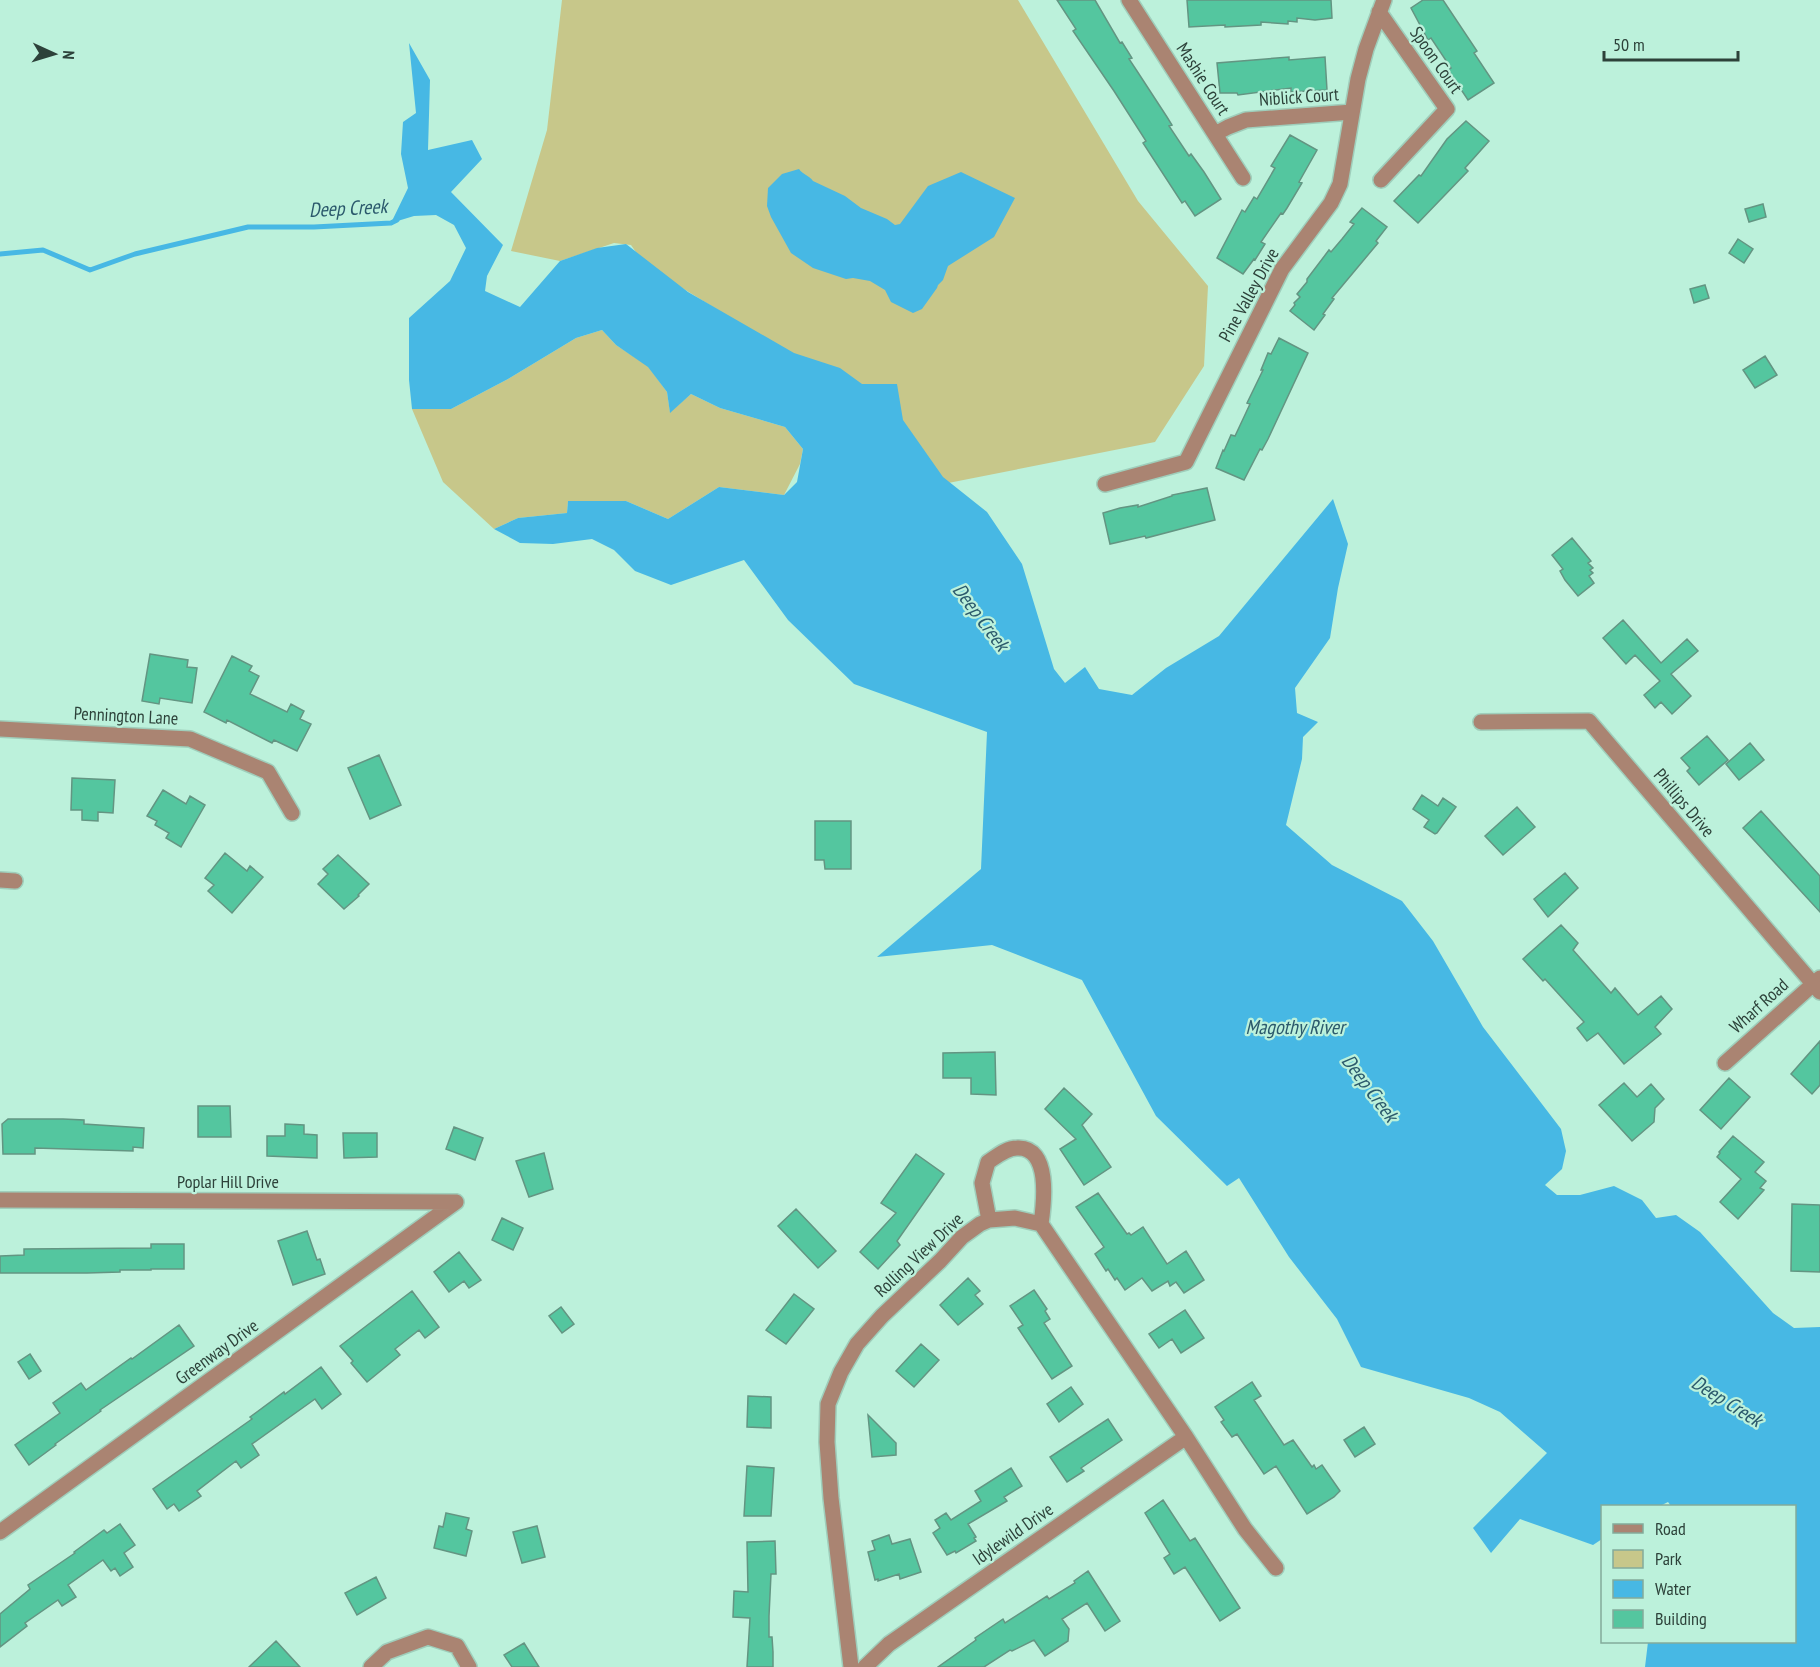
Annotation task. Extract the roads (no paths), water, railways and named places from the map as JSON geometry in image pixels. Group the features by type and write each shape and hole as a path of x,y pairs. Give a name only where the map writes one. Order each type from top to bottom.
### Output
{"street":[{"name":"Mashie Court","path":"1129,0 1244,178"},
{"name":"Pine Valley Drive","path":"1105,484 1186,462 1282,269 1331,203 1340,184 1347,154 1358,79 1381,6"},
{"name":"Spoon Court","path":"1381,6 1447,109 1381,180"},
{"name":"Niblick Court","path":"1215,134 1246,120 1352,112"},
{"name":"Phillips Drive","path":"1481,722 1589,721 1817,985"},
{"name":"Pennington Lane","path":"0,729 190,739 268,772 292,813"},
{"name":"Wharf Road","path":"1725,1063 1817,985"},
{"path":"988,1220 982,1183 988,1162 1003,1152 1017,1148 1027,1150 1036,1156 1041,1167 1045,1192 1041,1224 1245,1528 1276,1568"},
{"name":"Poplar Hill Drive","path":"0,1200 456,1202"},
{"name":"Greenway Drive","path":"0,1532 456,1202"},
{"name":"Rolling View Drive","path":"851,1667 831,1498 827,1442 828,1404 841,1372 857,1344 882,1316 962,1237 988,1220 1015,1218 1041,1224"},
{"name":"Idylewild Drive","path":"865,1667 889,1644 1186,1437"},
{"path":"371,1667 387,1652 428,1637 457,1646 469,1667"}],"water":[{"name":"Magothy River","path":"409,43 430,80 428,150 472,140 482,159 451,192 503,245 487,276 485,291 520,307 560,261 597,248 626,244 688,292 794,353 840,368 862,384 897,384 903,420 943,477 987,512 1022,564 1054,669 1065,683 1085,667 1099,689 1132,695 1166,668 1219,636 1333,499 1348,544 1330,638 1295,688 1297,713 1318,722 1303,737 1302,759 1286,825 1332,865 1402,901 1433,941 1483,1027 1561,1129 1566,1151 1562,1169 1545,1185 1557,1195 1580,1195 1614,1186 1642,1200 1656,1218 1676,1215 1700,1232 1773,1313 1794,1328 1820,1327 1820,1667 1645,1667 1648,1643 1796,1643 1796,1505 1670,1505 1668,1502 1662,1505 1601,1505 1601,1540 1593,1545 1520,1519 1491,1553 1473,1528 1547,1453 1500,1412 1469,1398 1361,1367 1337,1319 1289,1257 1239,1178 1227,1186 1156,1116 1082,980 992,945 877,957 981,869 987,732 854,684 788,620 744,560 671,585 635,571 614,550 592,539 553,544 520,543 494,529 518,518 567,513 568,501 626,501 668,519 719,487 784,495 797,482 803,449 785,427 720,408 691,394 670,413 667,392 648,367 616,345 602,330 576,338 508,379 451,409 412,409 409,380 409,318 450,281 466,248 454,225 436,215 414,216 391,223 408,188 401,154 403,122 416,113"},
{"path":"799,169 813,181 845,196 861,208 895,225 900,224 928,186 961,172 1015,198 994,237 948,266 943,280 922,309 913,313 891,302 885,290 870,281 846,279 813,268 791,253 767,206 768,188 782,174"}],"waterway":[{"name":"Deep Creek","path":"0,254 43,250 90,270 135,254 248,227 314,227 391,223 397,220"}]}
